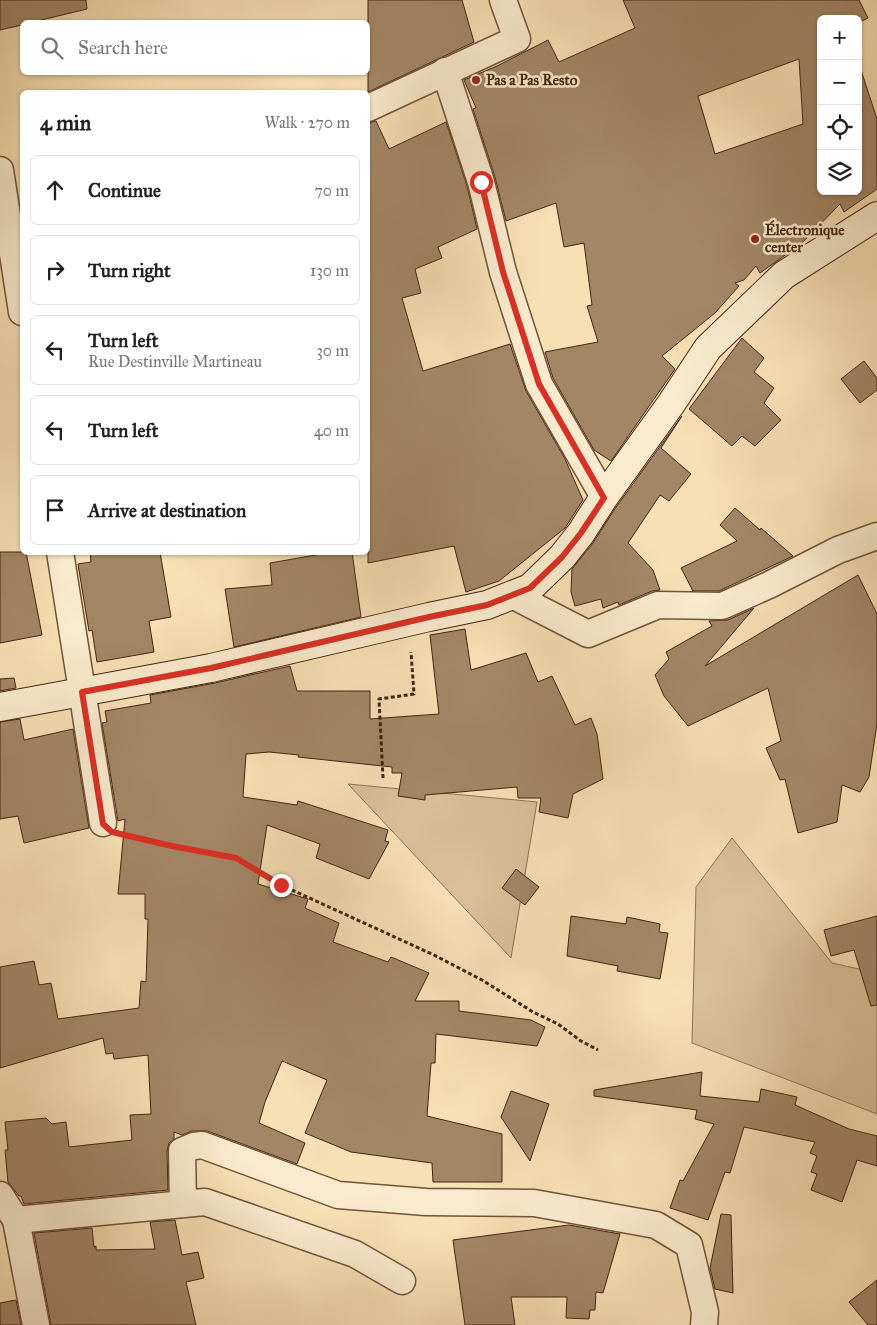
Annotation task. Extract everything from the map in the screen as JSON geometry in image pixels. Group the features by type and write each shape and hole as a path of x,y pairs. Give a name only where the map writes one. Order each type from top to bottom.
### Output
{"street":[{"path":"370,107 517,39 503,0"},
{"path":"445,71 481,182 503,272 539,384 604,498"},
{"path":"0,170 20,274"},
{"path":"0,707 211,668 487,605 530,588 562,557 581,533 672,404 708,348 784,275 877,216"},
{"path":"512,596 588,634 658,605 722,606 769,585 838,550 877,536"},
{"path":"60,555 103,824"},
{"path":"183,1204 182,1151 202,1145 338,1195 426,1202 534,1203 656,1225 689,1245 705,1312 704,1325"},
{"path":"0,1195 16,1220 36,1325"},
{"path":"16,1220 205,1202 355,1254 402,1281"}],"path":[{"path":"383,778 379,699 414,694 408,622"},
{"path":"103,824 112,832 236,858 281,885 434,955 482,980 533,1012 558,1024 581,1041 598,1050"}],"shaded area":[{"path":"348,784 537,802 511,958"},
{"path":"732,838 832,963 877,973 877,1114 692,1043 696,887"}],"building":[{"path":"0,0 86,0 87,9 41,20 20,20 20,25 0,30"},
{"path":"368,0 462,0 474,42 370,91 368,90 368,75 370,75 370,20 368,20"},
{"path":"623,0 859,0 868,18 862,21 862,15 817,15 817,195 862,195 862,73 877,119 877,189 844,212 840,204 802,243 760,273 756,266 744,280 735,283 739,286 715,313 662,356 675,369 611,461 594,450 553,378 545,352 598,342 587,306 592,305 584,243 564,247 556,203 506,221 495,177 473,109 476,108 464,80 497,66 548,40 559,62 635,28","holes":["799,59 803,124 715,154 698,96"]},
{"path":"376,121 389,149 446,122 467,186 477,229 438,247 442,258 415,269 421,293 402,298 423,371 510,344 526,391 565,459 583,500 565,528 499,581 466,592 454,546 368,563 368,555 370,555 370,122"},
{"path":"742,338 764,358 754,372 774,388 764,403 781,420 755,446 742,436 732,446 689,409"},
{"path":"864,361 877,378 877,390 860,403 841,379"},
{"path":"682,416 661,448 691,474 669,501 660,495 628,543 653,570 660,590 652,591 619,605 618,602 603,608 601,599 575,606 571,592 572,569 593,543 614,510"},
{"path":"735,508 793,556 719,591 693,591 681,568 737,541 720,525"},
{"path":"0,552 20,552 20,555 27,555 42,635 0,643"},
{"path":"90,555 161,555 171,617 149,621 154,652 97,662 92,630 89,631 78,564 91,562"},
{"path":"316,555 352,555 361,617 234,647 225,589 272,585 270,563"},
{"path":"858,575 877,614 877,724 869,777 860,792 842,785 837,822 798,833 785,779 780,780 766,748 781,741 768,688 688,726 664,696 655,675 669,659 666,652 712,626 709,621 728,620 754,608 705,666"},
{"path":"465,629 471,670 526,653 538,682 552,676 575,725 591,718 597,734 603,779 573,794 568,818 539,812 541,798 518,798 517,787 425,795 425,800 398,796 402,773 392,773 392,767 269,752 246,754 243,797 297,805 298,801 388,830 385,841 389,842 369,879 316,858 320,844 267,825 258,884 308,899 305,908 339,923 333,942 388,962 391,957 429,973 415,1001 459,1001 459,1011 531,1020 545,1027 537,1046 436,1034 435,1063 431,1063 427,1116 502,1134 502,1182 433,1182 432,1163 351,1152 305,1133 327,1080 282,1061 265,1102 259,1123 305,1143 297,1164 207,1131 192,1131 182,1135 174,1132 174,1139 169,1143 167,1151 168,1190 24,1204 21,1196 8,1182 5,1150 8,1150 5,1122 46,1118 52,1124 66,1122 69,1147 132,1140 130,1115 151,1114 148,1055 114,1059 113,1053 106,1054 103,1038 0,1068 0,967 34,961 39,985 51,983 58,1019 139,1008 141,981 146,982 148,919 145,919 145,894 118,894 125,819 118,821 102,723 107,722 105,711 151,703 150,695 290,666 297,691 370,691 370,719 439,714 430,635"},
{"path":"14,678 16,688 0,691 0,679"},
{"path":"20,719 24,740 73,729 89,828 24,843 18,816 0,819 0,722"},
{"path":"516,869 539,887 525,905 502,888"},
{"path":"571,916 626,924 627,917 660,924 659,932 668,933 660,979 617,971 618,966 567,956"},
{"path":"877,916 877,1005 871,1006 854,950 831,956 824,930"},
{"path":"702,1072 700,1096 759,1102 761,1089 797,1097 795,1105 849,1129 877,1136 877,1166 857,1160 842,1202 811,1190 817,1174 811,1172 817,1156 810,1153 815,1142 744,1127 730,1173 725,1172 708,1220 670,1208 680,1180 683,1181 714,1124 695,1119 697,1110 594,1096 594,1090"},
{"path":"511,1091 549,1104 530,1161 501,1117"},
{"path":"721,1214 731,1215 733,1293 715,1289 710,1268"},
{"path":"175,1220 182,1255 198,1252 204,1278 186,1282 196,1325 51,1325 34,1233 92,1228 96,1250 155,1249 150,1222"},
{"path":"569,1225 620,1234 603,1293 596,1292 595,1310 590,1310 589,1319 566,1318 567,1297 511,1297 515,1325 465,1325 453,1240"},
{"path":"877,1280 877,1325 868,1325 849,1302"},
{"path":"16,1300 21,1325 0,1325 0,1303"}],"place":[{"name":"Pas a Pas Resto","path":"476,80"},
{"name":"Électronique center","path":"755,239"}],"route":[{"path":"281,885 236,858 112,832 103,824 82,692 211,668 487,605 530,588 562,557 581,533 604,498 539,384 503,272 481,182"}]}
